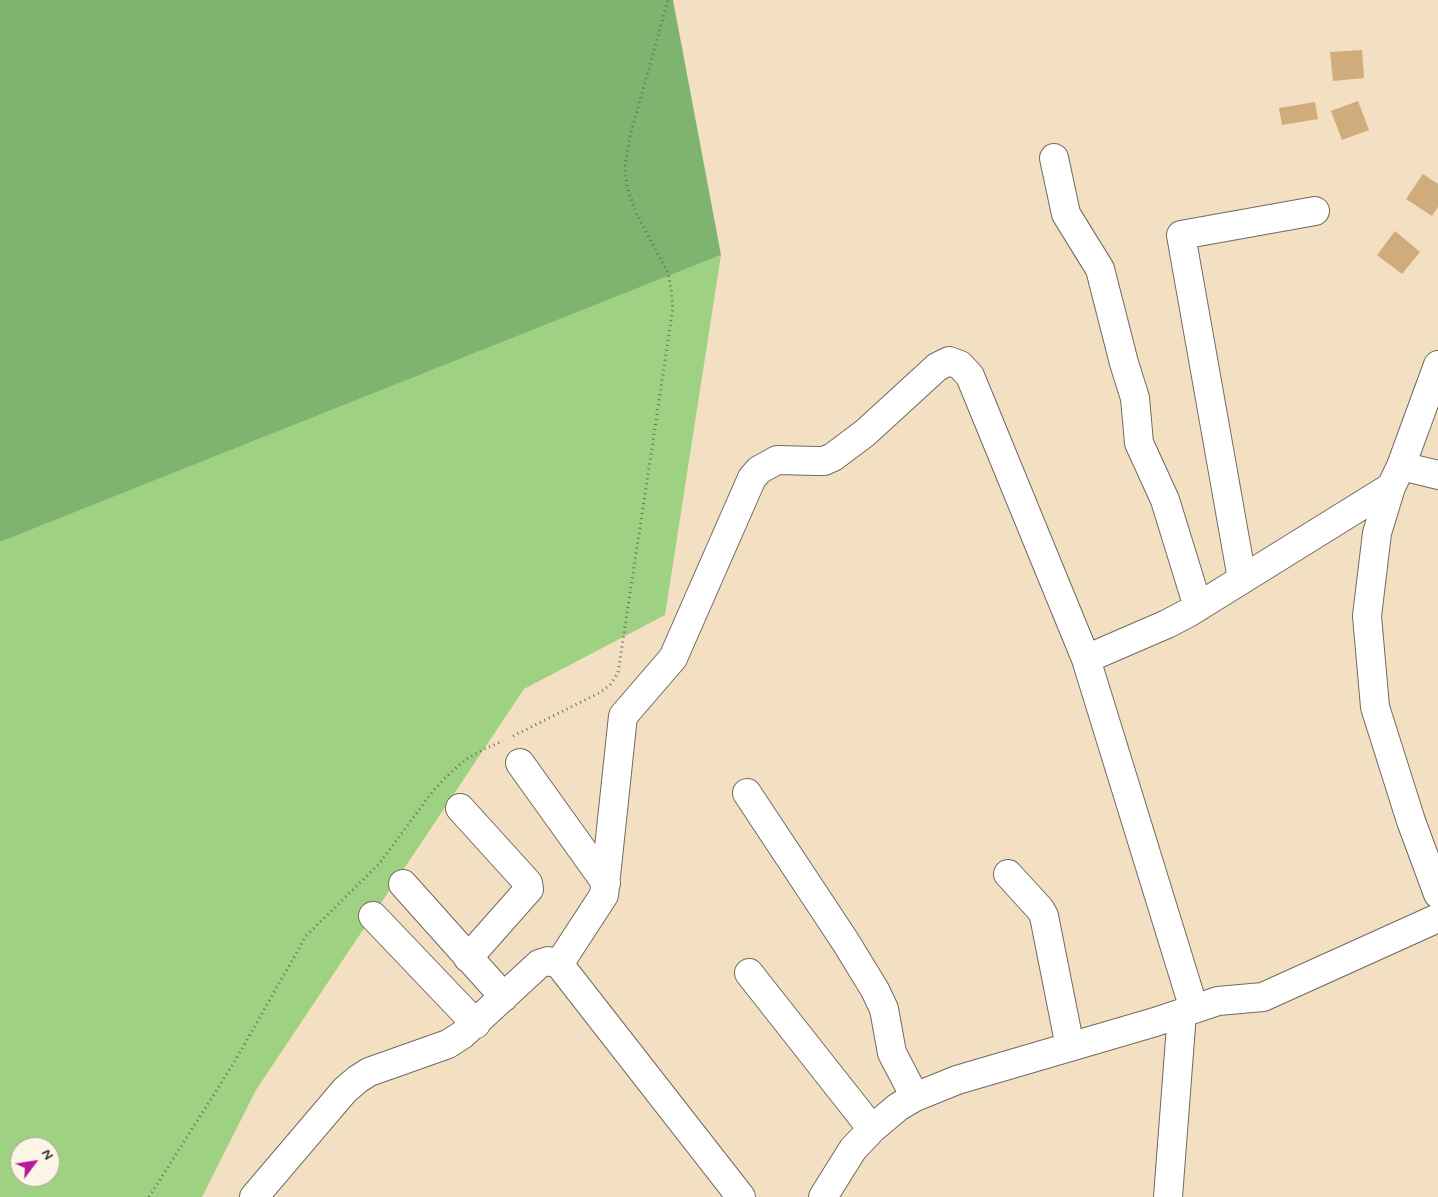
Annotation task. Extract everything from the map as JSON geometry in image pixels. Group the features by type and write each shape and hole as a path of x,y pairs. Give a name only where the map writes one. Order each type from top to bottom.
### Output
{"street":[{"path":"1054,158 1066,214 1100,269 1135,398 1140,443 1165,500 1198,607"},
{"path":"1242,579 1181,235 1316,211"},
{"path":"559,964 604,895 623,716 674,658 752,478 759,470 777,460 824,461 832,457 865,433 937,367 949,362 960,365 970,376 1086,659 1188,1011 1168,1197"},
{"path":"1438,365 1377,533 1367,616 1375,707 1411,821 1438,894"},
{"path":"1086,659 1167,624 1198,607 1396,477 1438,476"},
{"path":"520,763 606,883"},
{"path":"747,793 845,941 881,1000 892,1053 916,1097"},
{"path":"460,808 528,883 529,889 468,958"},
{"path":"1008,874 1040,909 1044,916 1070,1047"},
{"path":"403,884 504,997"},
{"path":"372,916 476,1024"},
{"path":"823,1197 853,1150 872,1129 898,1107 916,1097 957,1080 1218,1001 1263,997 1438,918"},
{"path":"254,1197 345,1090 358,1079 369,1072 448,1044 476,1024 538,964 548,961 559,964 741,1197"},
{"path":"749,973 872,1129"}],"path":[{"path":"149,1197 235,1061 306,936 379,864 440,783 465,760 482,750 599,693 610,685 618,673 673,308 668,273 636,213 627,187 625,166 630,136 668,0"}],"green space":[{"path":"0,0 673,0 721,255 0,542"},
{"path":"721,255 665,615 524,689 256,1090 202,1197 0,1197 0,542"}],"building":[{"path":"1362,50 1364,78 1333,81 1330,52"},
{"path":"1358,101 1369,130 1342,140 1331,111"},
{"path":"1315,102 1318,119 1282,125 1279,108"},
{"path":"1423,174 1438,184 1438,207 1432,216 1406,199"},
{"path":"1395,231 1420,252 1402,274 1377,255"}]}
